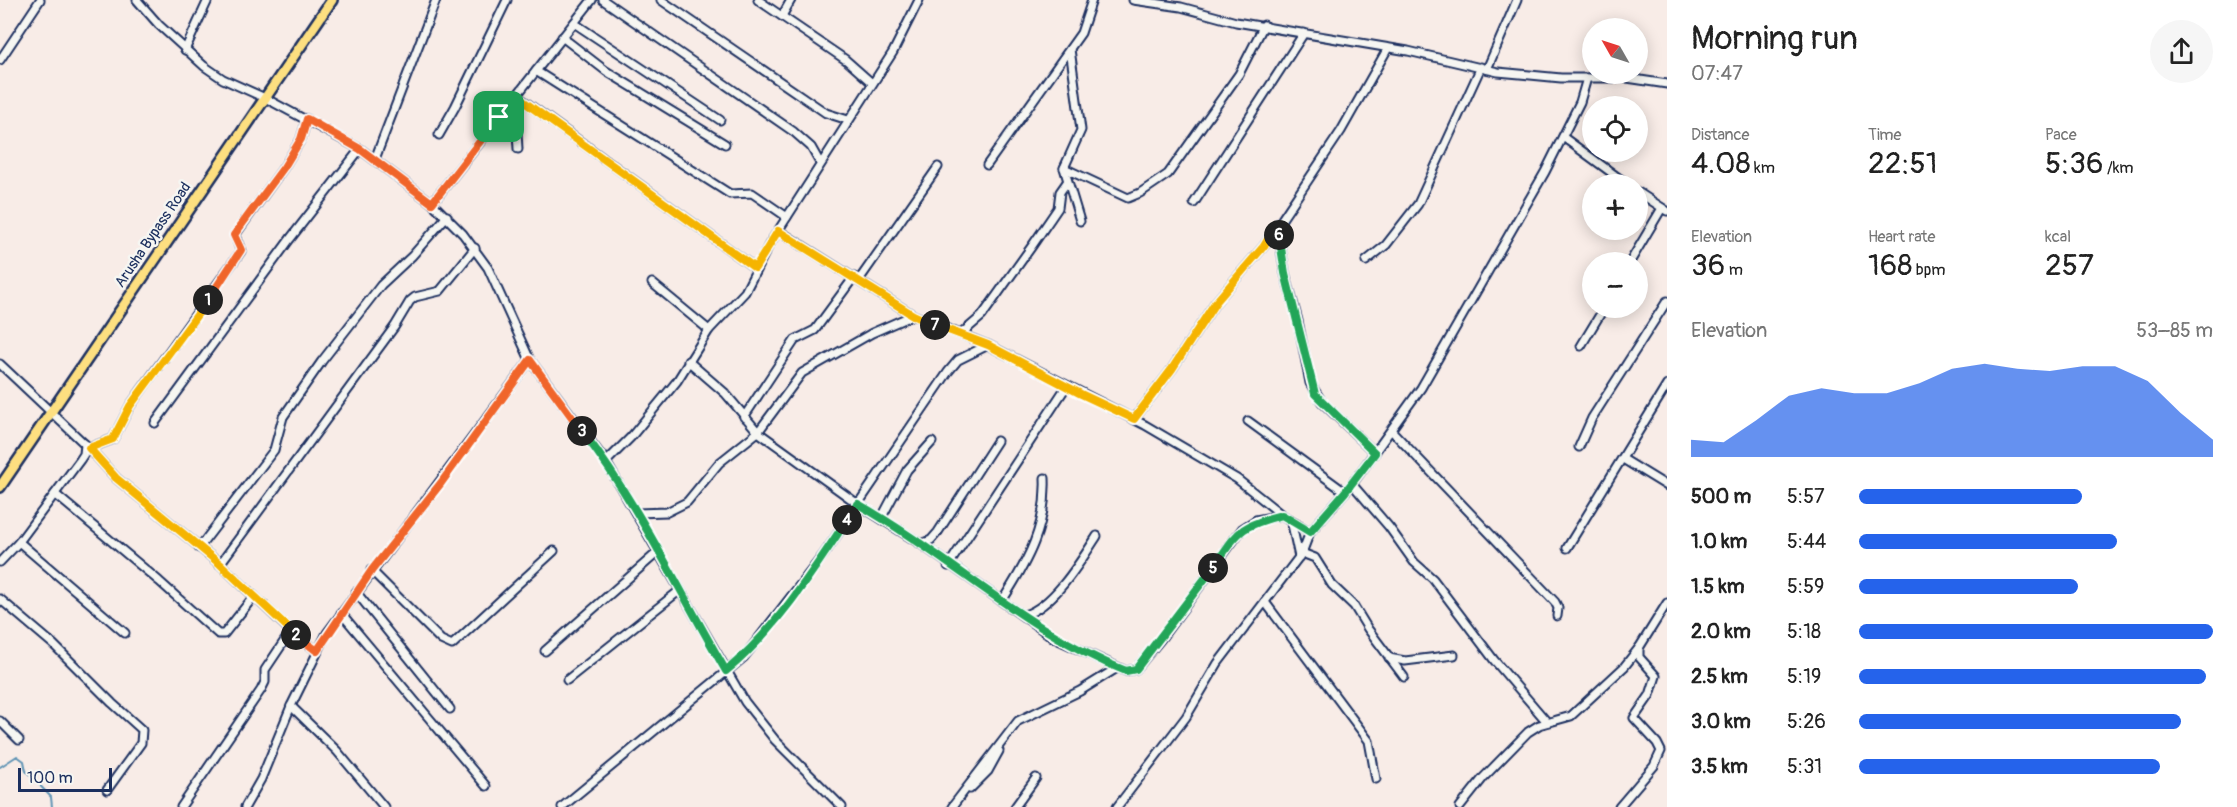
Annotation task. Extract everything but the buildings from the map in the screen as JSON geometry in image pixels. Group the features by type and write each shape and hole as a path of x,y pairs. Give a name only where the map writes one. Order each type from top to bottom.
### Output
{"main road":[{"name":"Arusha Bypass Road","path":"0,487 332,0"}],"street":[{"path":"0,60 40,0"},
{"path":"137,0 184,50 223,79 307,119 375,159 447,216 475,248 501,292 530,360 606,462 745,702 775,740 842,807"},
{"path":"184,50 208,0"},
{"path":"375,159 436,0"},
{"path":"439,135 507,0"},
{"path":"432,203 592,0"},
{"path":"603,0 794,132 812,147 819,163"},
{"path":"661,0 826,113 848,120"},
{"path":"758,0 846,60 873,83"},
{"path":"782,16 791,0"},
{"path":"606,462 631,437 677,381 709,330 740,299 755,268 819,163 893,52 919,0"},
{"path":"987,165 1081,33 1092,0"},
{"path":"1133,0 1181,7 1236,22 1388,48 1508,73 1582,78"},
{"path":"1366,261 1386,245 1418,204 1516,0"},
{"path":"574,23 720,120"},
{"path":"1064,168 1128,198 1160,181 1239,74 1264,26"},
{"path":"1194,203 1304,33"},
{"path":"562,37 606,71 725,144"},
{"path":"1134,419 1172,369 1215,303 1264,246 1341,131 1388,48"},
{"path":"1070,49 1081,130 1064,168 1080,220"},
{"path":"536,71 730,194 752,193 787,217"},
{"path":"1648,81 1667,84"},
{"path":"1117,807 1186,717 1218,663 1300,555 1310,532 1352,484 1421,388 1563,137 1585,91 1586,84"},
{"path":"516,96 755,268"},
{"path":"499,117 516,132 518,149"},
{"path":"87,446 113,439 130,406 241,250 234,235 284,167 301,139 307,119"},
{"path":"1563,137 1613,174"},
{"path":"155,423 290,239 360,149"},
{"path":"744,417 792,345 800,337 815,330 856,279 938,167"},
{"path":"961,334 982,316 1032,246 1058,208 1060,192 1067,182"},
{"path":"1637,252 1665,209 1648,198"},
{"path":"199,548 274,450 283,417 322,361 381,285 412,256 447,216"},
{"path":"1277,224 1285,273 1298,321 1310,383 1322,402 1375,453"},
{"path":"778,231 913,315 988,345 1066,387 1134,419 1237,479 1282,515 1310,532"},
{"path":"220,564 395,326 410,301 415,297 440,291 475,248"},
{"path":"652,283 709,330"},
{"path":"1578,447 1592,418 1667,301"},
{"path":"637,513 667,512 687,502 719,463 758,432 802,373 872,333 913,315"},
{"path":"1581,346 1598,318"},
{"path":"562,807 665,719 744,657 858,504 948,372 958,360 988,345"},
{"path":"244,807 261,779 317,651 341,612 441,483 530,360"},
{"path":"688,361 724,393 758,432 858,504 921,544 948,566 1024,615 1054,638 1117,668 1131,672 1136,669 1242,529 1256,520 1282,515"},
{"path":"0,364 87,446 116,478 220,564 291,631 317,651"},
{"path":"1567,548 1667,385"},
{"path":"948,566 1066,387"},
{"path":"1248,421 1345,492"},
{"path":"1392,431 1555,602 1558,608 1557,616"},
{"path":"921,544 931,540 938,532 997,441"},
{"path":"882,518 907,470 932,442"},
{"path":"0,562 19,542 55,494 84,454 87,446"},
{"path":"1623,459 1667,486"},
{"path":"1002,601 1024,566 1045,512 1045,478"},
{"path":"1352,484 1389,527 1414,562 1433,579 1511,681 1547,722"},
{"path":"55,494 218,634 224,634 254,597"},
{"path":"1292,520 1300,555"},
{"path":"1024,615 1036,612 1053,596 1097,536"},
{"path":"19,542 125,633"},
{"path":"372,570 441,640 452,645 554,551"},
{"path":"545,651 658,552"},
{"path":"1300,555 1315,558 1332,585 1354,606 1404,676"},
{"path":"567,680 679,591"},
{"path":"356,592 450,709"},
{"path":"0,599 53,644 112,704 142,729 141,743 107,790"},
{"path":"1265,602 1369,741 1376,779"},
{"path":"1460,807 1483,778 1522,738 1547,722 1563,719 1578,711 1639,648 1667,603"},
{"path":"341,612 486,786"},
{"path":"181,807 261,690 265,682 264,670 291,631"},
{"path":"1619,807 1653,766 1661,751 1658,743 1634,718 1650,695 1656,676 1639,657 1639,648"},
{"path":"1389,658 1405,661 1454,655"},
{"path":"952,807 1024,716 1080,691 1117,668"},
{"path":"291,706 337,751 384,807"},
{"path":"0,721 19,740"},
{"path":"1658,743 1667,740"},
{"path":"1015,807 1035,778"}],"waterway":[{"path":"0,767 17,756 24,761 26,771 51,797 52,807"}],"route":[{"path":"516,96 707,231 755,268 778,231 880,292 913,315 988,345 1049,378 1134,419 1172,369 1215,303 1264,246 1277,224 1285,273 1298,321 1310,383 1322,402 1375,453 1310,532 1282,515 1256,520 1242,529 1186,602 1172,625 1134,671 1117,668 1054,638 1024,615 948,566 921,544 858,504 824,554 744,657 726,671 606,462 530,360 441,483 372,570 327,633 317,651 291,631 220,564 116,478 89,448 113,439 130,406 241,250 234,235 284,167 301,139 307,119 338,135 375,159 432,203 499,117 516,96"}]}
